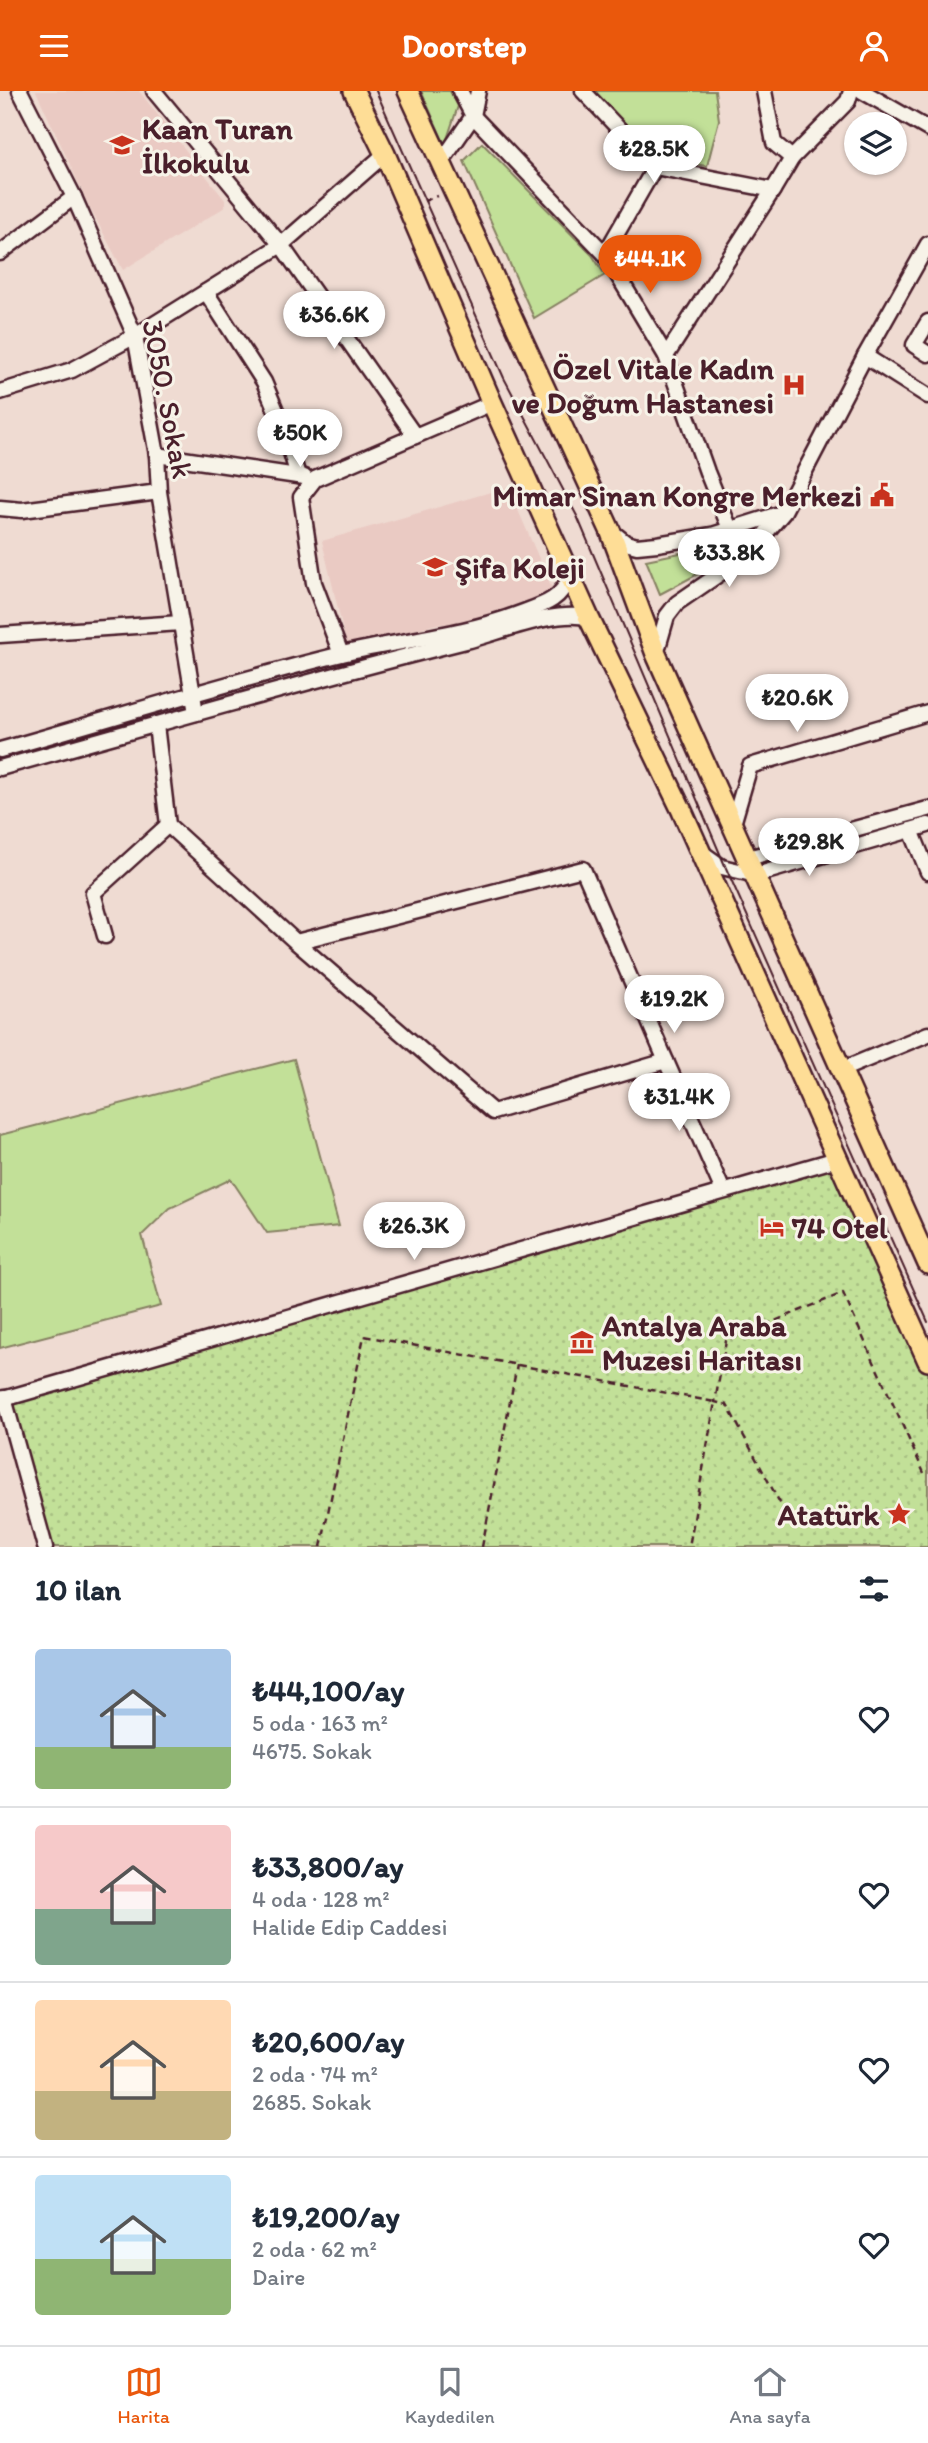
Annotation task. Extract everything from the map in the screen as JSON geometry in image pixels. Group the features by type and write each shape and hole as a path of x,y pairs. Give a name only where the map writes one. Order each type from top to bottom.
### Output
{"highway":[{"path":"354,91 385,154 570,576 700,851 928,1361"},
{"path":"408,91 610,530 656,654 928,1264"}],"street":[{"name":"3050. Sokak","path":"20,91 74,197 135,336 157,455 159,492 196,712"},
{"path":"153,91 281,245 415,436"},
{"path":"460,91 473,116 605,254 666,356 730,529 747,555"},
{"path":"442,161 473,116 478,91"},
{"path":"583,91 655,167 774,190"},
{"path":"764,91 774,143 792,158"},
{"path":"666,356 792,158 848,101 851,91"},
{"path":"862,91 928,129"},
{"path":"0,392 72,370 135,336 281,245 385,154"},
{"path":"605,254 655,167"},
{"path":"0,253 74,197"},
{"path":"656,654 667,616 677,603 747,555 783,513 865,356 928,244"},
{"path":"206,292 264,383 285,432 298,476"},
{"path":"928,322 914,345 928,354"},
{"path":"865,356 928,396"},
{"path":"341,655 314,583 301,498 315,479 492,403"},
{"path":"157,455 315,479"},
{"path":"0,508 22,510 159,492"},
{"path":"610,530 626,543 637,546 712,535 783,513"},
{"path":"0,768 519,620 556,598 565,590 570,576"},
{"path":"0,750 341,655 484,624 567,614 589,618"},
{"path":"0,635 181,623"},
{"path":"733,824 750,767 928,713"},
{"path":"156,725 168,825 296,942 493,1112 666,1061"},
{"path":"752,866 928,809"},
{"path":"105,936 93,893 168,825"},
{"path":"700,851 722,867 752,866 928,825"},
{"path":"911,830 928,873"},
{"path":"296,942 583,869 723,1191"},
{"path":"841,1070 928,1034"},
{"path":"45,1547 2,1399 838,1159"}],"path":[{"path":"408,208 454,188"},
{"path":"689,1547 726,1341 843,1293 924,1473"},
{"path":"321,1547 364,1336 727,1405 786,1514"},
{"path":"482,1547 517,1365"}],"shaded area":[{"name":"Kaan Turan İlkokulu","path":"36,91 139,91 225,200 225,207 123,270 91,210"},
{"name":"Şifa Koleji","path":"508,487 554,593 471,623 437,624 347,647 322,541"}],"green space":[{"path":"421,91 450,91 458,106 445,145"},
{"path":"592,91 715,91 719,120 707,166 657,158"},
{"path":"482,143 592,255 605,275 534,318 464,161"},
{"path":"719,545 731,548 730,557 660,594 646,560"},
{"path":"294,1059 339,1226 267,1233 231,1179 170,1208 142,1235 161,1306 0,1348 0,1135"},
{"path":"837,1159 928,1365 928,1547 45,1547 4,1398"}],"tram line":[{"path":"376,91 504,378 577,516 726,868 928,1322"}],"place":[{"name":"Kaan Turan İlkokulu","path":"122,145"},
{"name":"Özel Vitale Kadın ve Doğum Hastanesi","path":"794,385"},
{"name":"Mimar Sinan Kongre Merkezi","path":"882,495"},
{"name":"Şifa Koleji","path":"435,567"},
{"name":"74 Otel","path":"772,1227"},
{"name":"Antalya Araba Muzesi Haritası","path":"582,1342"},
{"name":"Atatürk","path":"899,1514"}]}
